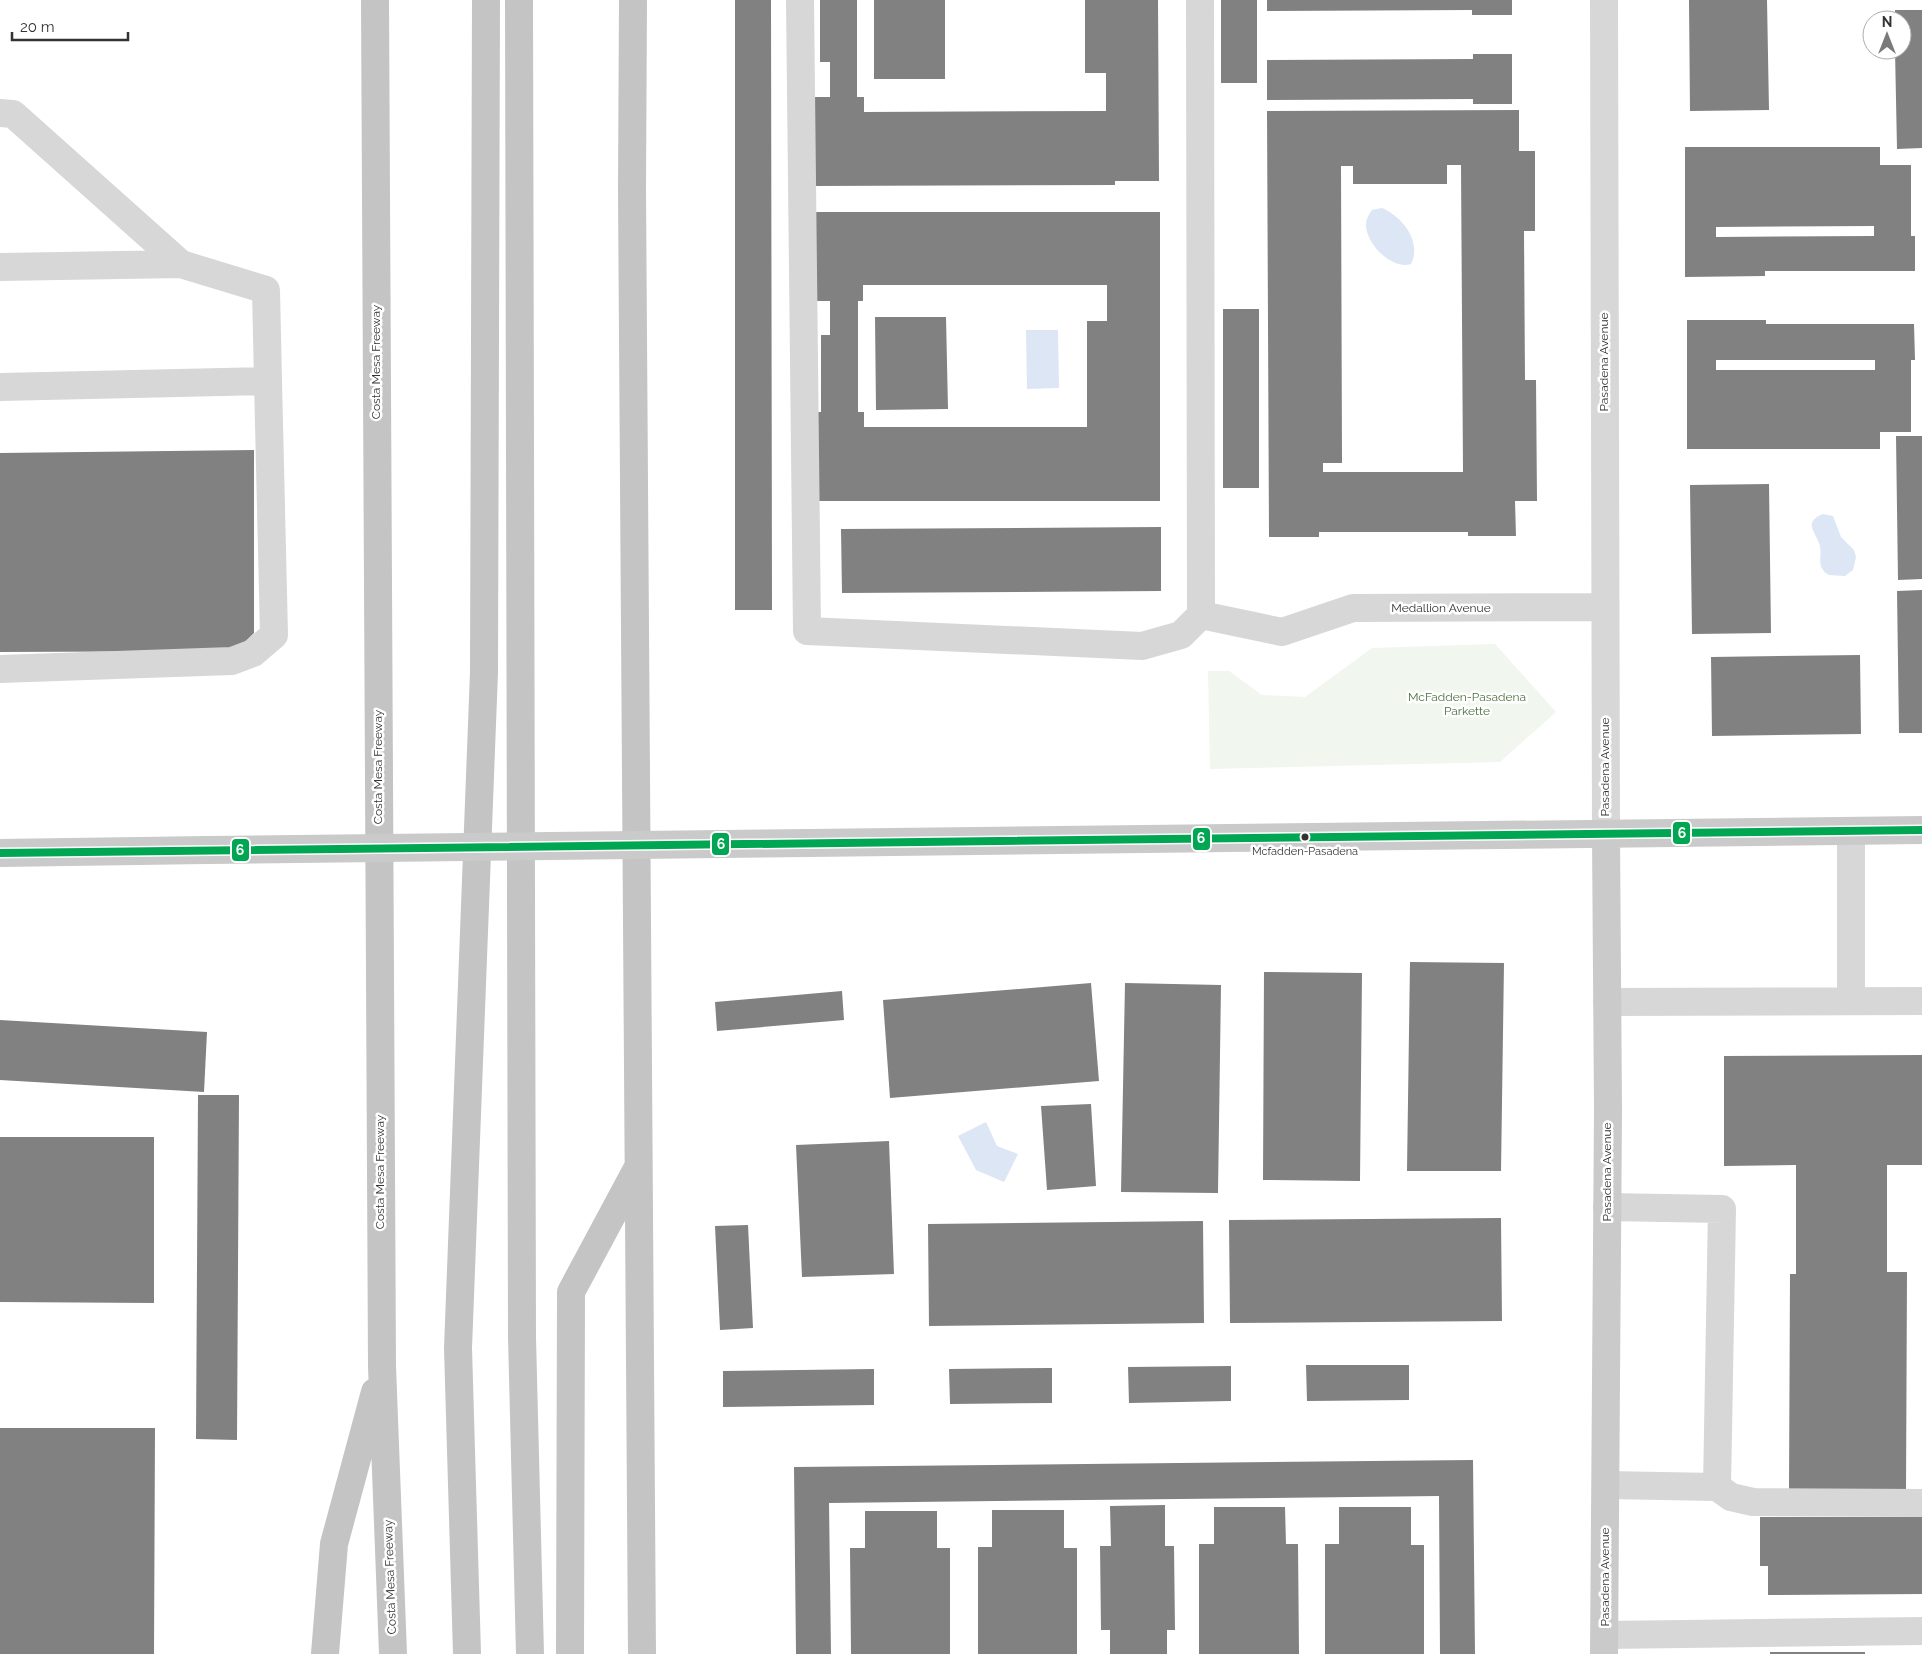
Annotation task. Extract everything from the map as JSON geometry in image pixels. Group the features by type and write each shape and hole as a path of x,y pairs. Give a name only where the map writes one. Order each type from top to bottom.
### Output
{"highway":[{"name":"Costa Mesa Freeway","path":"375,0 382,1366 393,1654"},
{"path":"467,1654 458,1348 484,672 486,0"},
{"path":"519,0 522,1337 530,1654"},
{"path":"634,0 632,190 642,1654"},
{"path":"570,1654 571,1292 640,1164"},
{"path":"324,1654 334,1544 382,1366"}],"main road":[{"path":"0,853 1922,830"},
{"name":"Pasadena Avenue","path":"1604,1644 1607,1207 1606,834"}],"street":[{"path":"800,0 807,631 1142,646 1181,634 1201,615 1200,0"},
{"name":"Pasadena Avenue","path":"1604,0 1606,834"},
{"path":"0,113 13,114 181,264"},
{"path":"0,267 181,264 266,290 274,635 253,653 232,661 0,669"},
{"path":"0,387 268,381"},
{"name":"Medallion Avenue","path":"1201,615 1282,632 1354,608 1604,607"},
{"path":"1851,831 1851,1001"},
{"path":"1607,1002 1922,1000"},
{"path":"1607,1207 1722,1209 1717,1487"},
{"path":"1606,1485 1717,1487 1731,1497 1754,1502 1922,1502"},
{"path":"1604,1644 1922,1631"}],"green space":[{"name":"McFadden-Pasadena Parkette","path":"1495,644 1556,712 1500,762 1210,769 1208,671 1229,671 1262,695 1305,697 1372,648"}],"shaded area":[{"path":"1382,208 1397,217 1408,231 1414,247 1414,256 1411,264 1404,265 1388,259 1381,254 1370,240 1366,225 1367,219 1372,210"},
{"path":"1026,330 1058,330 1059,388 1027,389"},
{"path":"1823,514 1833,516 1841,537 1854,550 1856,557 1853,570 1845,576 1829,575 1822,568 1820,547 1812,524 1813,520"},
{"path":"986,1122 997,1146 1018,1154 1004,1182 976,1170 958,1136"}],"building":[{"path":"735,0 771,0 772,610 735,610"},
{"path":"820,0 857,0 857,97 864,97 864,112 1106,111 1106,73 1085,73 1085,0 1158,0 1159,181 1115,181 1115,185 811,186 811,97 830,97 830,62 820,62"},
{"path":"874,0 945,0 945,79 874,79"},
{"path":"1221,0 1257,0 1257,83 1221,83"},
{"path":"1267,0 1512,0 1512,15 1472,15 1472,10 1267,11"},
{"path":"1689,0 1767,0 1769,110 1690,111"},
{"path":"1912,10 1922,10 1922,148 1897,149 1895,60 1912,60"},
{"path":"1473,54 1512,54 1512,104 1473,104 1473,99 1267,100 1267,60 1473,59"},
{"path":"1519,110 1519,151 1535,151 1535,231 1524,231 1525,380 1536,380 1537,501 1515,501 1516,536 1468,536 1468,532 1319,532 1319,537 1269,537 1267,111","holes":["1447,165 1461,165 1463,472 1323,472 1323,463 1342,463 1341,166 1353,166 1353,184 1447,184"]},
{"path":"1685,147 1880,147 1880,165 1911,165 1911,236 1915,236 1915,271 1765,271 1765,276 1685,277","holes":["1874,226 1874,236 1716,237 1716,227"]},
{"path":"813,212 1160,212 1160,501 813,501 813,412 821,412 821,335 830,335 830,301 813,301","holes":["863,285 1107,285 1107,321 1087,321 1087,427 864,427 864,412 858,412 858,301 863,301"]},
{"path":"1223,309 1259,309 1259,488 1223,488"},
{"path":"875,317 946,317 948,409 876,410"},
{"path":"1687,320 1766,320 1766,324 1914,324 1915,360 1911,360 1911,432 1880,432 1880,449 1687,449","holes":["1716,360 1875,360 1875,370 1716,370"]},
{"path":"1896,436 1922,436 1922,579 1898,580"},
{"path":"254,450 254,633 236,651 0,652 0,453"},
{"path":"1769,484 1771,633 1692,634 1690,485"},
{"path":"1161,527 1161,591 842,593 841,529"},
{"path":"1922,590 1922,733 1899,733 1897,591"},
{"path":"1860,655 1861,734 1712,736 1711,657"},
{"path":"1410,962 1504,963 1501,1171 1407,1171"},
{"path":"1264,972 1362,973 1360,1181 1263,1180"},
{"path":"1091,983 1099,1081 890,1098 883,1000"},
{"path":"1125,983 1221,985 1218,1193 1121,1192"},
{"path":"842,991 844,1020 717,1031 715,1002"},
{"path":"0,1020 207,1032 204,1092 0,1080"},
{"path":"1922,1055 1922,1165 1887,1165 1887,1272 1907,1272 1906,1490 1789,1490 1790,1274 1796,1274 1796,1165 1724,1166 1724,1056"},
{"path":"198,1095 239,1095 237,1440 196,1439"},
{"path":"1091,1104 1096,1186 1047,1190 1041,1106"},
{"path":"0,1137 154,1137 154,1303 0,1302"},
{"path":"889,1141 894,1274 802,1277 796,1145"},
{"path":"1501,1218 1502,1321 1230,1323 1229,1220"},
{"path":"1203,1221 1204,1323 929,1326 928,1224"},
{"path":"748,1225 753,1328 720,1330 715,1226"},
{"path":"1306,1365 1409,1365 1409,1400 1307,1401"},
{"path":"1231,1366 1231,1401 1129,1403 1128,1367"},
{"path":"1052,1368 1052,1403 950,1404 949,1369"},
{"path":"874,1369 874,1405 723,1407 723,1371"},
{"path":"0,1428 155,1428 154,1654 0,1654"},
{"path":"1473,1460 1475,1654 1440,1654 1439,1496 829,1503 831,1654 796,1654 794,1467"},
{"path":"1165,1505 1165,1546 1174,1546 1175,1630 1167,1630 1167,1654 1110,1654 1110,1630 1101,1630 1100,1546 1111,1546 1110,1506"},
{"path":"1214,1507 1285,1507 1286,1544 1298,1544 1299,1654 1199,1654 1199,1544 1214,1544"},
{"path":"1339,1507 1411,1507 1411,1545 1424,1545 1424,1654 1325,1654 1325,1544 1339,1544"},
{"path":"992,1510 1064,1510 1064,1548 1077,1548 1077,1654 978,1654 978,1547 992,1547"},
{"path":"865,1511 937,1511 937,1548 950,1548 950,1654 851,1654 850,1548 865,1548"},
{"path":"1760,1517 1922,1517 1922,1594 1768,1595 1768,1566 1760,1566"},
{"path":"1770,1652 1865,1652 1865,1654 1770,1654"}],"transit line":[{"name":"6","path":"0,853 1922,830"}],"place":[{"name":"Mcfadden-Pasadena","path":"1305,837"}]}
